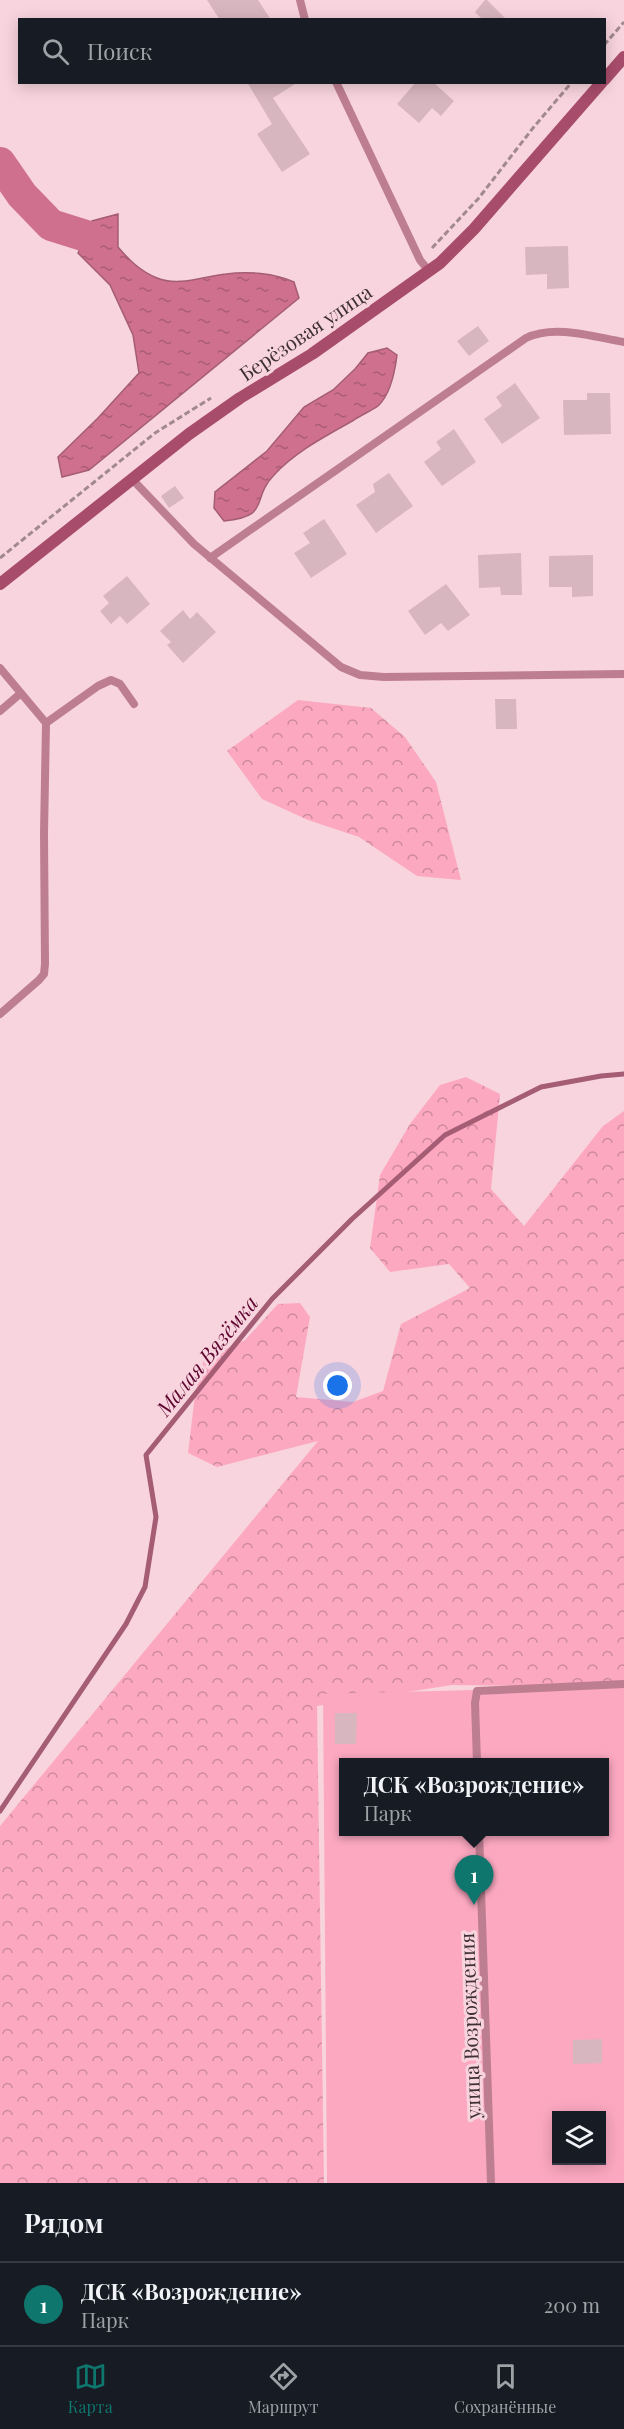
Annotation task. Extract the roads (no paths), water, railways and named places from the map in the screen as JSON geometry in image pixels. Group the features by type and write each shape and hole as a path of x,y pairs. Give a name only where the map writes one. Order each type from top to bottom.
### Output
{"street":[{"name":"Берёзовая улица","path":"606,78 624,57"},
{"name":"Берёзовая улица","path":"0,584 131,478 214,416 312,354 429,271 459,246 600,84"}],"lane":[{"path":"300,0 305,18"},
{"path":"337,84 420,260 429,271"},
{"path":"210,558 526,338 538,332 562,332 624,342"},
{"path":"131,478 210,558 341,667 360,675 384,677 624,674"},
{"path":"0,668 46,723 44,974 0,1014"},
{"path":"46,723 98,686 111,680 120,684 134,704"},
{"path":"0,711 21,693"},
{"path":"477,1758 475,1703 477,1691 624,1684"},
{"name":"улица Возрождения","path":"479,1836 492,2183"}],"water":[{"path":"118,214 118,247 135,265 157,278 174,281 234,273 269,275 294,282 299,298 89,470 62,477 58,457 139,373 133,335 110,285 78,253 92,221"},
{"path":"387,348 397,355 394,375 389,389 378,406 322,438 283,466 267,484 255,511 239,519 224,521 214,508 215,492 267,451 304,407 333,390 368,353"}],"waterway":[{"path":"0,163 22,195 51,225 86,236"},
{"name":"Малая Вязёмка","path":"0,1811 126,1624 145,1587 156,1517 146,1455 272,1299 352,1219 445,1135 541,1087 624,1074"}],"place":[{"name":"ДСК «Возрождение»","path":"474,1905"}]}
